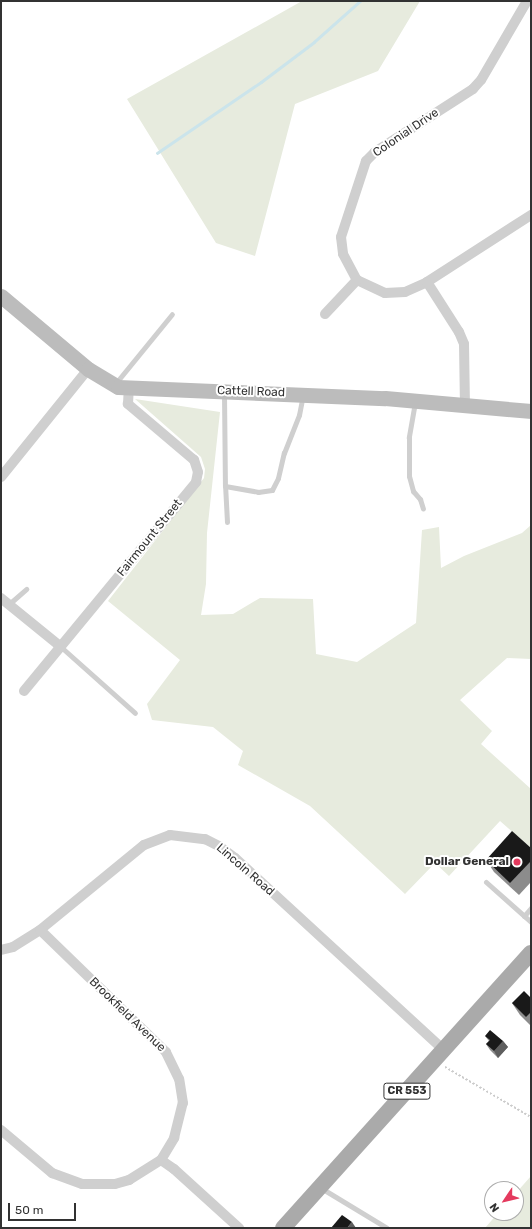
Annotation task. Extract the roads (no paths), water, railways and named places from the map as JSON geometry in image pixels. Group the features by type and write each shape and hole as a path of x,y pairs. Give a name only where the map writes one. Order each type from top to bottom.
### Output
{"main road":[{"name":"CR 553","path":"283,1228 531,953"}],"street":[{"name":"Colonial Drive","path":"357,280 345,260 341,237 366,161 375,152 461,97 482,80 527,1"},
{"path":"325,314 357,280 373,289 395,294 427,282 531,214"},
{"path":"427,282 459,332 464,344 465,406"},
{"name":"Cattell Road","path":"1,296 88,369 122,386 303,394 415,401 531,411"},
{"path":"1,477 88,369"},
{"name":"Fairmount Street","path":"24,691 196,482 198,472 194,460 128,404 122,386"},
{"path":"5,601 61,647"},
{"name":"Lincoln Road","path":"1,950 14,947 40,930 144,845 170,835 205,839 219,846 235,858 439,1055"},
{"name":"Brookfield Avenue","path":"40,930 156,1040 174,1065 183,1103 174,1138 161,1160"},
{"path":"1,1130 52,1173 82,1184 115,1184 129,1180 161,1160 239,1228"}],"lane":[{"path":"122,386 172,314"},
{"path":"224,391 227,522"},
{"path":"225,486 258,492 272,490 278,478 284,453 299,415 303,394"},
{"path":"415,401 409,437 409,476 413,491 420,499 423,509"},
{"path":"5,601 26,589"},
{"path":"61,647 135,713"},
{"path":"486,882 531,922"},
{"path":"524,916 531,908"},
{"path":"320,1188 387,1228"}],"waterway":[{"path":"157,153 261,82 314,42 360,1"}],"place":[{"name":"Dollar General","path":"517,862"}]}
